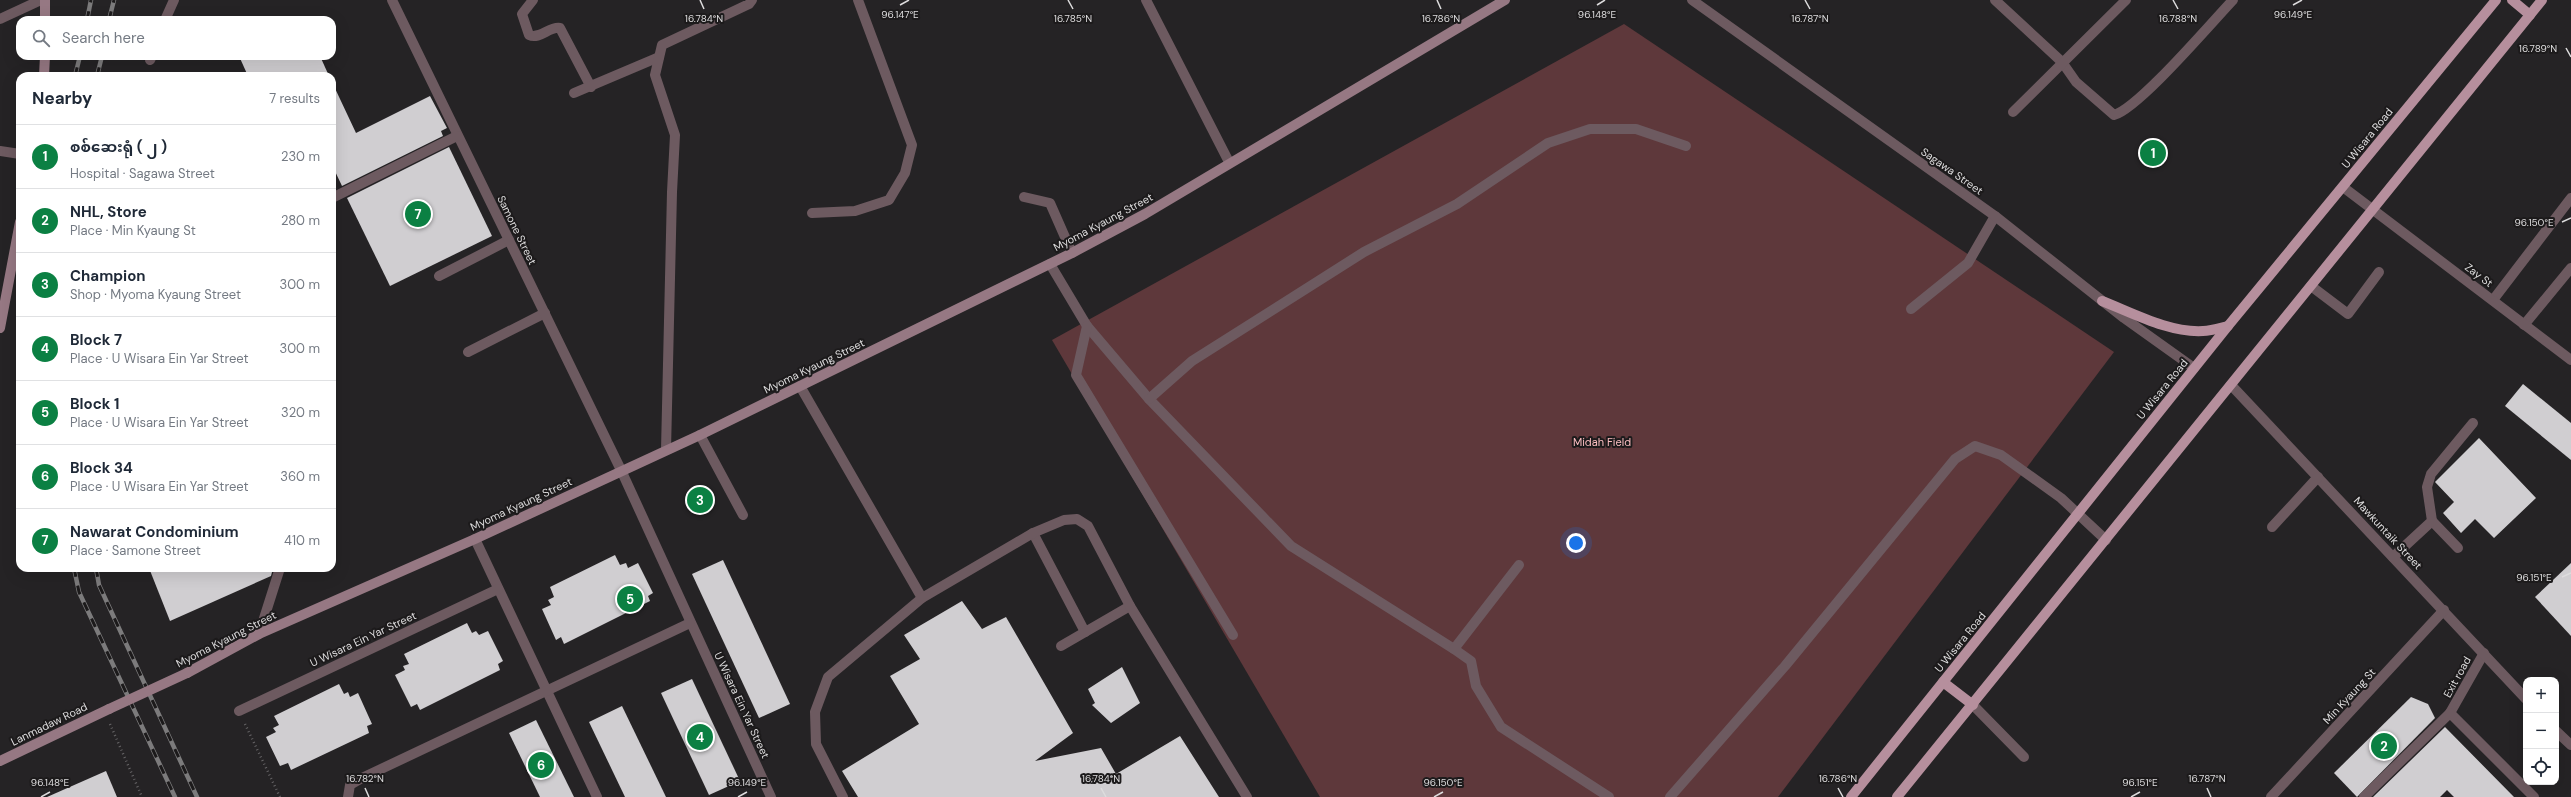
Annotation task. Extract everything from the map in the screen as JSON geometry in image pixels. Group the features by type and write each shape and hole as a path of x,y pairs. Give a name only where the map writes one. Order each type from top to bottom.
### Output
{"main road":[{"path":"45,0 45,16"},
{"name":"Myoma Kyaung Street","path":"107,710 187,673 259,634 475,538 700,435 1072,253 1145,214 1229,162 1505,0"},
{"name":"U Wisara Road","path":"1851,797 2194,368 2496,0"},
{"path":"2512,0 2530,15"},
{"path":"1897,797 2542,0"},
{"path":"44,60 44,72"},
{"path":"0,328 16,243"},
{"path":"2102,301 2156,323 2185,330 2204,332 2228,326"},
{"path":"1943,682 1972,705"},
{"name":"Lanmadaw Road","path":"0,761 107,710"}],"street":[{"path":"0,19 41,0"},
{"path":"167,16 174,0"},
{"name":"Samone Street","path":"392,0 621,470"},
{"path":"533,0 522,14 529,35 535,36 556,27 560,28 591,87"},
{"path":"666,450 672,192 675,135 655,75 662,44 749,4 752,0"},
{"path":"812,213 855,211 889,200 905,173 912,145 858,0"},
{"path":"1146,0 1229,162"},
{"name":"Sagawa Street","path":"1692,0 1995,216 2102,301 2194,368"},
{"path":"1994,0 2062,62 2076,82 2114,115 2123,112 2150,88 2233,0"},
{"path":"2013,112 2126,0"},
{"path":"574,93 659,57"},
{"path":"1149,399 1192,361 1364,252 1457,204 1548,143 1590,129 1636,129 1686,146"},
{"path":"336,196 457,136"},
{"path":"0,151 16,153"},
{"name":"Zay St","path":"2343,187 2571,360"},
{"path":"1024,197 1050,203 1072,253"},
{"path":"2492,300 2570,202"},
{"path":"1911,309 1968,263 1995,216"},
{"path":"439,276 509,240"},
{"path":"1050,264 1088,326 1149,399 1291,546 1471,661 1476,686 1501,727 1609,797"},
{"path":"2524,325 2571,268"},
{"path":"2311,286 2348,314 2379,272"},
{"path":"468,352 545,313"},
{"path":"1088,326 1076,375 1234,635"},
{"name":"Mawkuntaik Street","path":"2231,385 2523,696"},
{"path":"800,386 922,598"},
{"path":"2458,548 2432,520 2427,487 2431,474 2473,423"},
{"path":"700,435 743,515"},
{"path":"1670,797 1785,666 1955,459 1975,446 2001,455 2078,512 2106,540"},
{"name":"U Wisara Ein Yar Street","path":"621,470 771,797"},
{"path":"2272,527 2318,477"},
{"path":"843,797 816,744 815,712 828,677 922,598 1033,533 1064,520 1077,519 1088,526 1130,606 1247,797"},
{"path":"2393,557 2432,520"},
{"path":"1033,533 1085,632"},
{"path":"475,538 597,797"},
{"path":"1454,649 1519,565"},
{"path":"259,634 279,572"},
{"name":"U Wisara Ein Yar Street","path":"239,710 498,589"},
{"path":"1061,646 1130,606"},
{"name":"Min Kyaung St","path":"2271,797 2444,610"},
{"path":"348,797 350,785 362,778 690,623"},
{"name":"Exit road","path":"2364,797 2450,713 2484,653"},
{"path":"1972,705 2024,757"},
{"path":"2450,713 2534,797"},
{"path":"2559,734 2571,745"}],"path":[{"path":"107,710 142,797"},
{"path":"239,710 280,797"}],"green space":[{"name":"Midah Field","path":"1624,24 2114,352 1778,797 1320,797 1052,340"}],"building":[{"path":"241,60 322,60 327,72 246,72"},
{"path":"336,90 356,133 430,96 447,128 441,131 443,136 342,186 336,173"},
{"path":"449,147 492,236 390,286 347,198"},
{"path":"2523,384 2571,423 2571,460 2505,406"},
{"path":"2479,438 2536,498 2494,538 2475,519 2461,533 2443,513 2454,502 2435,482"},
{"path":"615,555 620,565 626,563 628,568 638,563 653,593 648,596 650,601 564,644 561,637 556,640 542,609 551,605 548,600 554,597 550,587"},
{"path":"723,560 790,704 759,718 692,574"},
{"path":"2571,563 2571,636 2535,597"},
{"path":"151,572 272,572 271,576 170,621"},
{"path":"962,601 982,629 1006,617 1073,733 1035,761 1101,748 1116,774 1180,736 1219,797 858,797 842,771 919,724 890,676 920,659 904,635"},
{"path":"467,623 472,633 476,631 479,635 488,631 503,661 498,664 500,670 420,710 417,704 411,707 395,675 405,670 403,666 409,664 404,654"},
{"path":"1122,667 1140,703 1111,723 1092,705 1095,703 1088,689"},
{"path":"692,679 740,781 709,795 661,693"},
{"path":"339,684 344,694 348,692 350,697 358,693 372,724 367,726 369,733 291,770 288,763 280,766 266,737 276,732 273,728 279,725 274,716"},
{"path":"2411,697 2428,704 2435,718 2357,797 2334,773"},
{"path":"622,706 666,797 625,797 589,722"},
{"path":"536,720 574,797 540,797 509,733"},
{"path":"2445,727 2514,797 2454,797 2447,790 2440,797 2373,797"},
{"path":"106,771 117,797 47,797"}],"railway":[{"path":"88,16 91,0"},
{"path":"110,16 114,0"},
{"path":"76,72 79,60"},
{"path":"98,72 101,60"},
{"path":"75,572 79,592 175,797"},
{"path":"97,572 99,585 197,797"}],"place":[{"name":"စစ်ဆေးရုံ ( ၂ )","path":"2153,153"},
{"name":"Nawarat Condominium","path":"418,214"},
{"name":"Champion","path":"700,500"},
{"name":"Block 1","path":"630,599"},
{"name":"Block 7","path":"700,737"},
{"name":"NHL, Store","path":"2384,746"},
{"name":"Block 34","path":"541,765"}]}
